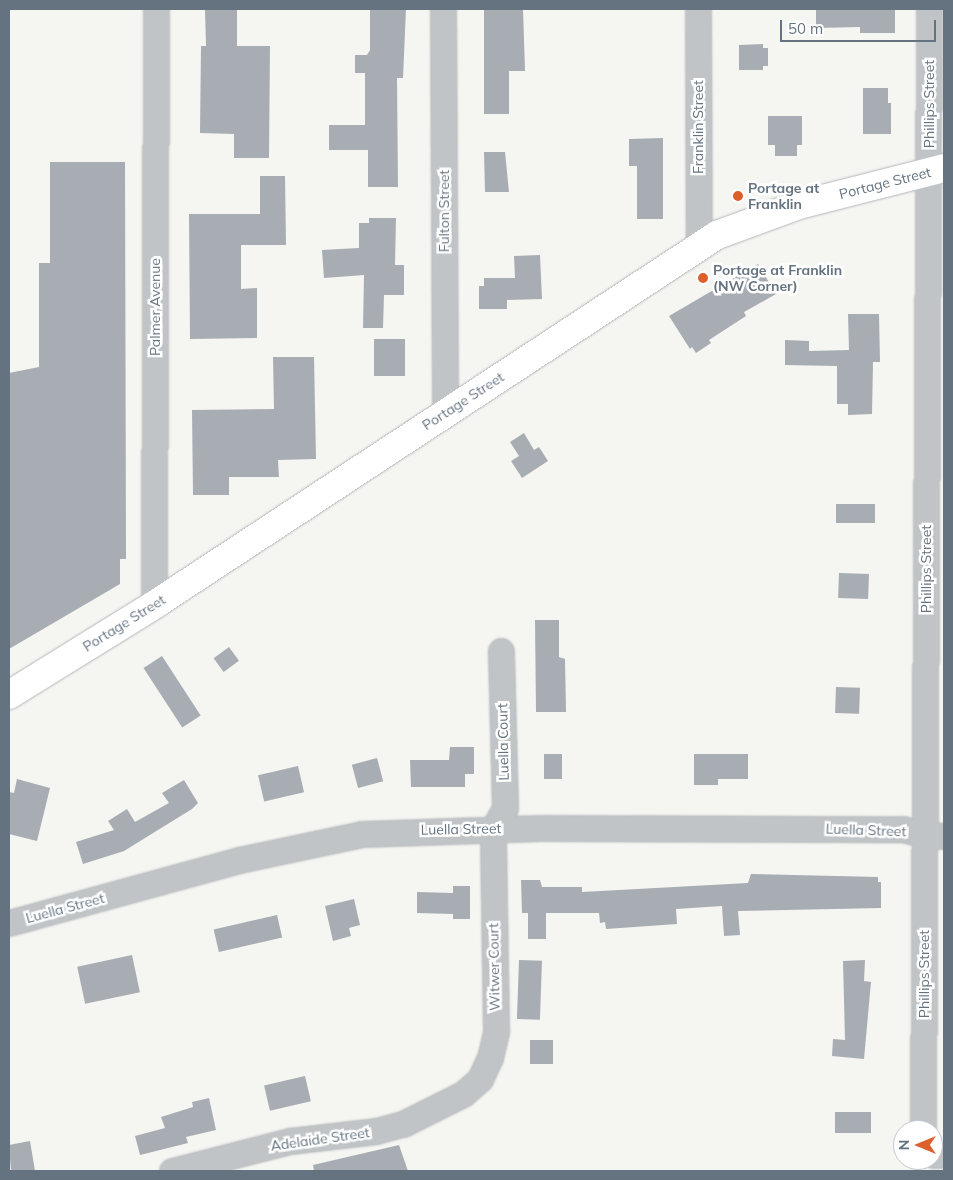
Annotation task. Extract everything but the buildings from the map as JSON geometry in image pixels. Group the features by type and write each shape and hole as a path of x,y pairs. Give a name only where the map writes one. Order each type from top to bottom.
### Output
{"main road":[{"name":"Portage Street","path":"9,695 154,605 717,235 799,205 936,170"}],"street":[{"name":"Palmer Avenue","path":"154,605 156,9"},
{"name":"Fulton Street","path":"443,9 445,413"},
{"name":"Franklin Street","path":"698,9 699,246"},
{"name":"Phillips Street","path":"923,1120 934,836 936,170 929,9"},
{"name":"Luella Court","path":"493,829 505,808 501,651"},
{"name":"Witwer Court","path":"463,1094 480,1079 490,1058 496,1030 493,829"},
{"name":"Luella Street","path":"9,923 332,838 407,830 903,829 934,836"},
{"name":"Adelaide Street","path":"172,1171 290,1141 376,1131 404,1124 463,1094"}],"place":[{"name":"Portage at Franklin","path":"738,196"},
{"name":"Portage at Franklin (NW Corner)","path":"703,278"}]}
